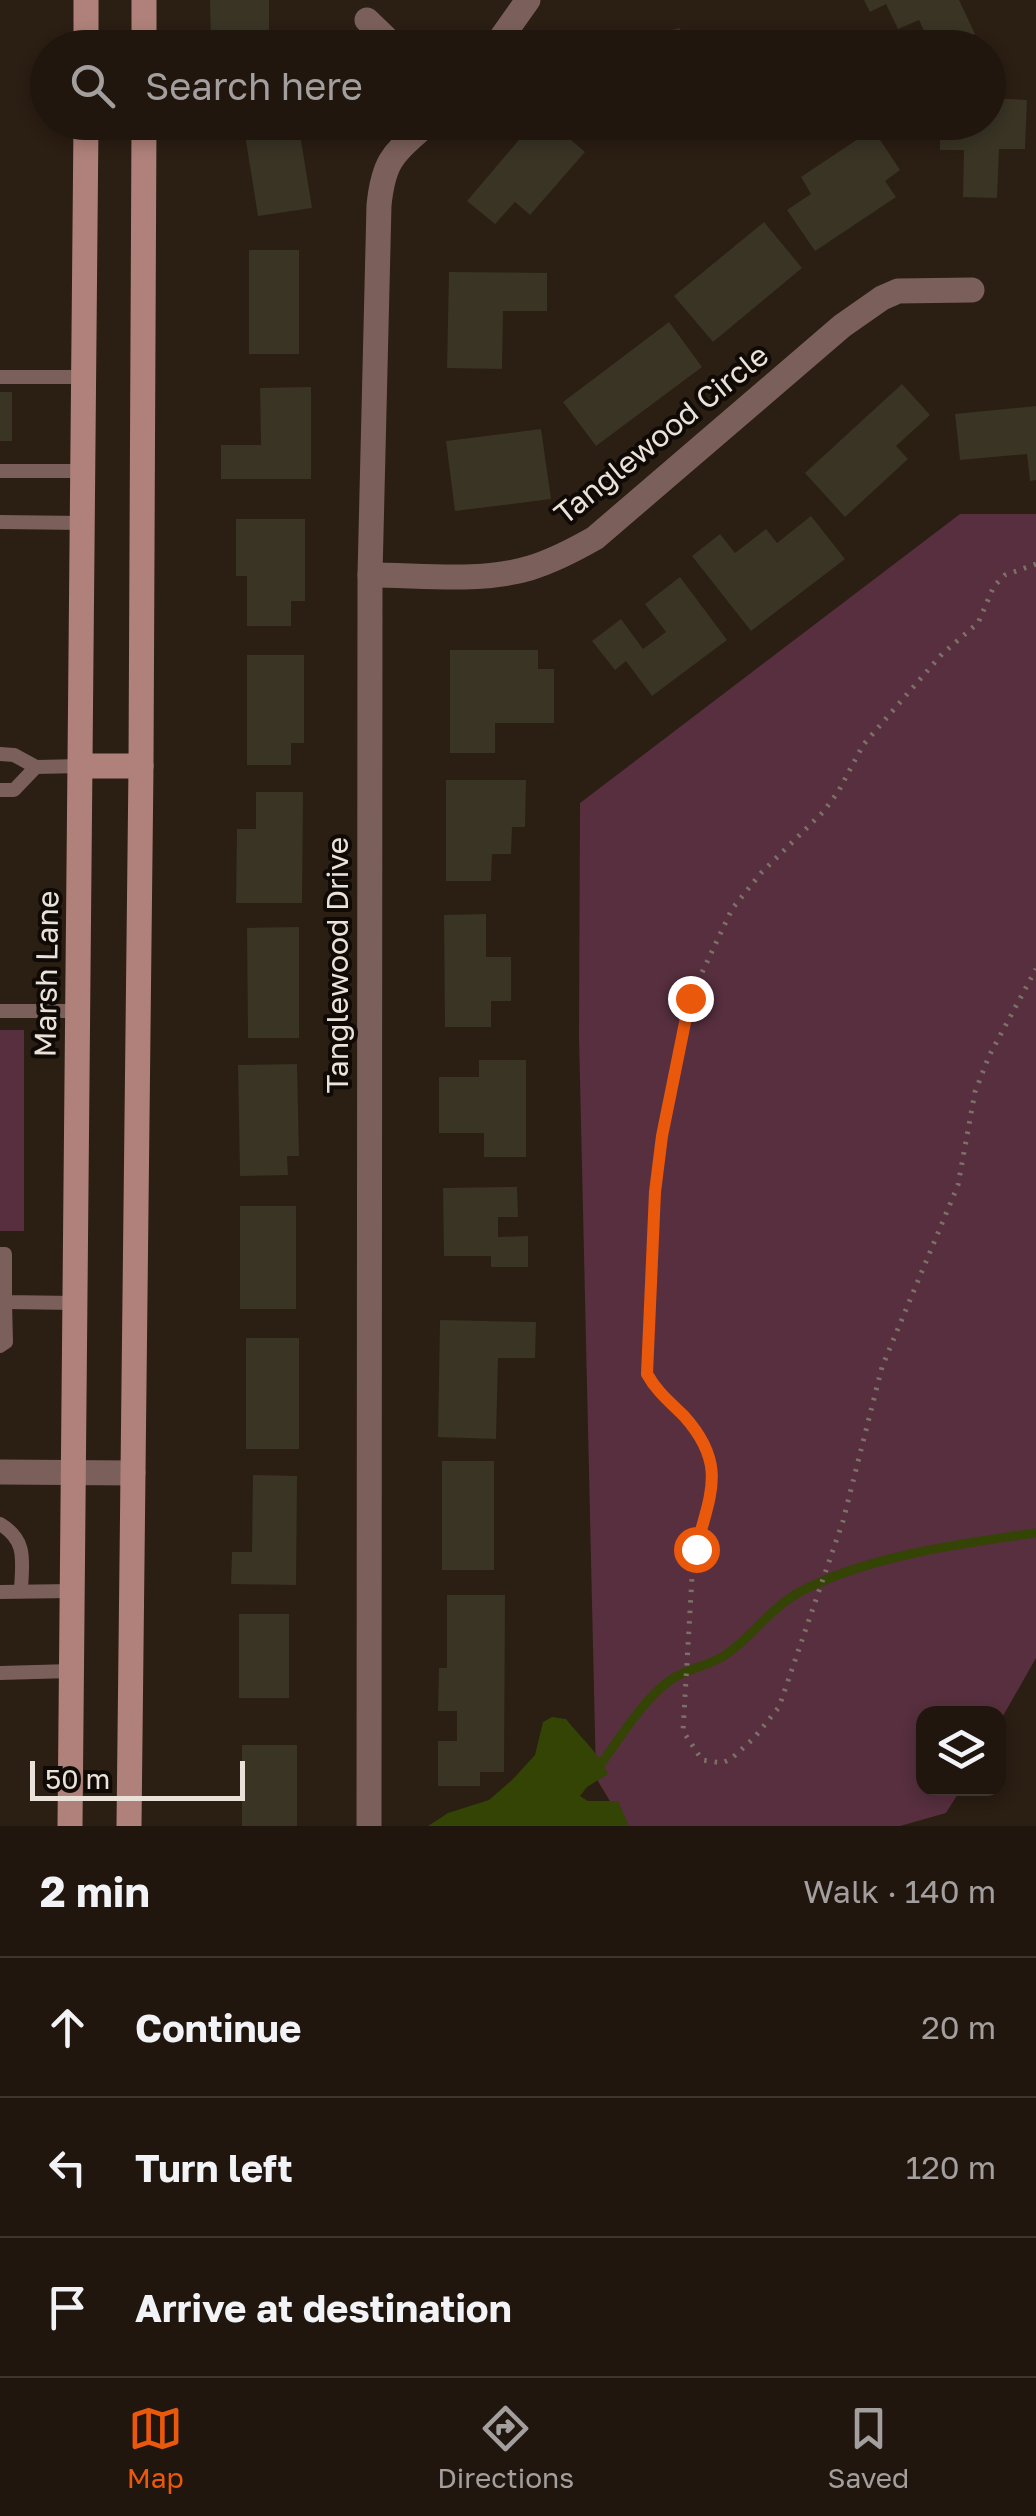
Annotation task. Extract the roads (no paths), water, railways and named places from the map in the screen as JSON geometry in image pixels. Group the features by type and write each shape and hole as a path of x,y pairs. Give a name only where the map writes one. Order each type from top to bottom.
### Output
{"main road":[{"path":"86,0 86,30"},
{"path":"144,0 144,30"},
{"name":"Marsh Lane","path":"70,1826 86,140"},
{"path":"129,1826 144,140"},
{"path":"81,766 141,766"}],"street":[{"path":"507,30 528,0"},
{"path":"367,20 377,30"},
{"name":"Tanglewood Drive","path":"368,1826 370,575 382,178 391,158 410,140"},
{"name":"Tanglewood Circle","path":"370,575 475,575 526,570 563,556 595,538 842,326 882,298 911,290 972,290"},
{"path":"0,1472 133,1473"}],"lane":[{"path":"0,377 84,376"},
{"path":"0,471 84,471"},
{"path":"0,522 83,523"},
{"path":"0,754 14,755 36,767 81,766"},
{"path":"0,790 14,790 36,767"},
{"path":"0,1010 78,1011"},
{"path":"0,1254 5,1254 6,1342 0,1346"},
{"path":"5,1302 74,1303"},
{"path":"0,1524 14,1532 22,1548 21,1591"},
{"path":"0,1592 72,1591"},
{"path":"0,1673 71,1671"}],"waterway":[{"path":"603,1761 634,1717 662,1687 722,1657 798,1593 882,1561 1036,1533"}]}
